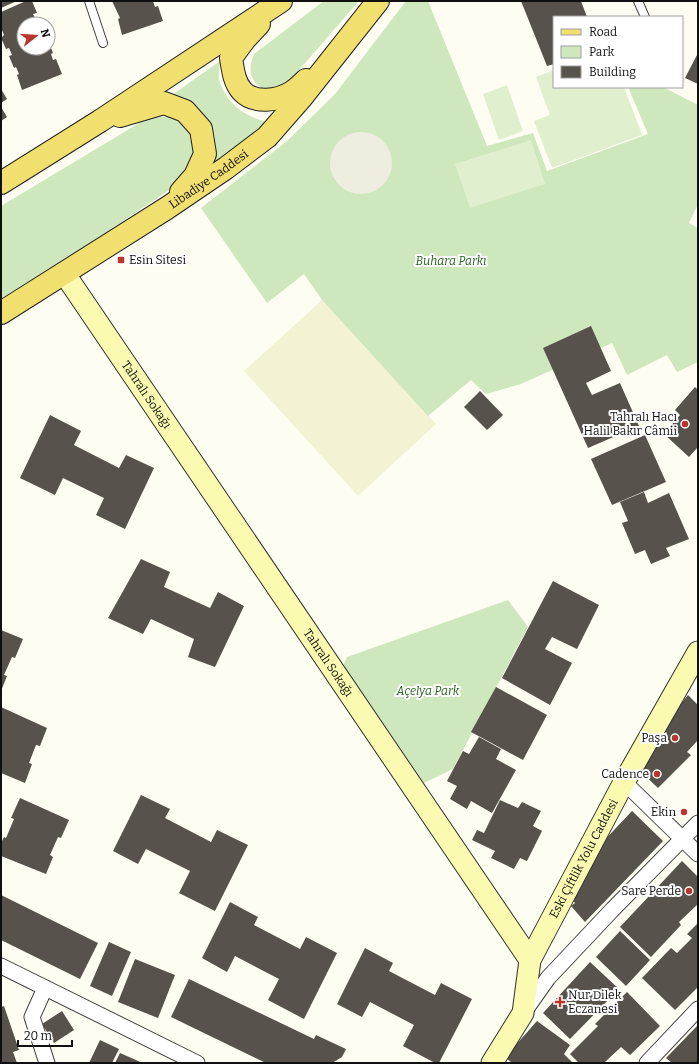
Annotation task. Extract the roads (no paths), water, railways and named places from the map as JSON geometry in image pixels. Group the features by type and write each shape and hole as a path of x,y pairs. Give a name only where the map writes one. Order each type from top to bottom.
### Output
{"main road":[{"name":"Libadiye Caddesi","path":"1,313 167,208 226,168 266,137 378,1"},
{"path":"280,2 245,39 231,58 234,76 242,91 257,99 272,100 291,93 335,55"},
{"path":"1,182 100,121 280,2"},
{"path":"100,121 164,103 185,111 201,129 205,154 195,176 167,208"}],"street":[{"name":"Tahralı Sokağı","path":"64,273 530,960"},
{"name":"Eski Çiftlik Yolu Caddesi","path":"530,960 624,782 698,652"},
{"path":"624,782 698,854"},
{"path":"492,1063 548,978 612,909 683,840 698,823"},
{"path":"524,1013 530,960"},
{"path":"1,966 197,1063"},
{"path":"45,988 32,1017 47,1063"},
{"path":"647,1063 698,1009"}],"lane":[{"path":"89,1 102,43"},
{"path":"638,1 645,16"}],"place":[{"name":"Esin Sitesi","path":"121,260"},
{"name":"Tahralı Hacı Halil Bakır Câmii","path":"685,424"},
{"name":"Paşa","path":"675,738"},
{"name":"Cadence","path":"657,774"},
{"name":"Ekin","path":"684,812"},
{"name":"Sare Perde","path":"689,891"},
{"name":"Nur Dilek Eczanesi","path":"560,1002"}],"park label":[{"name":"Buhara Parkı","path":"451,261"},
{"name":"Açelya Park","path":"428,691"}]}
